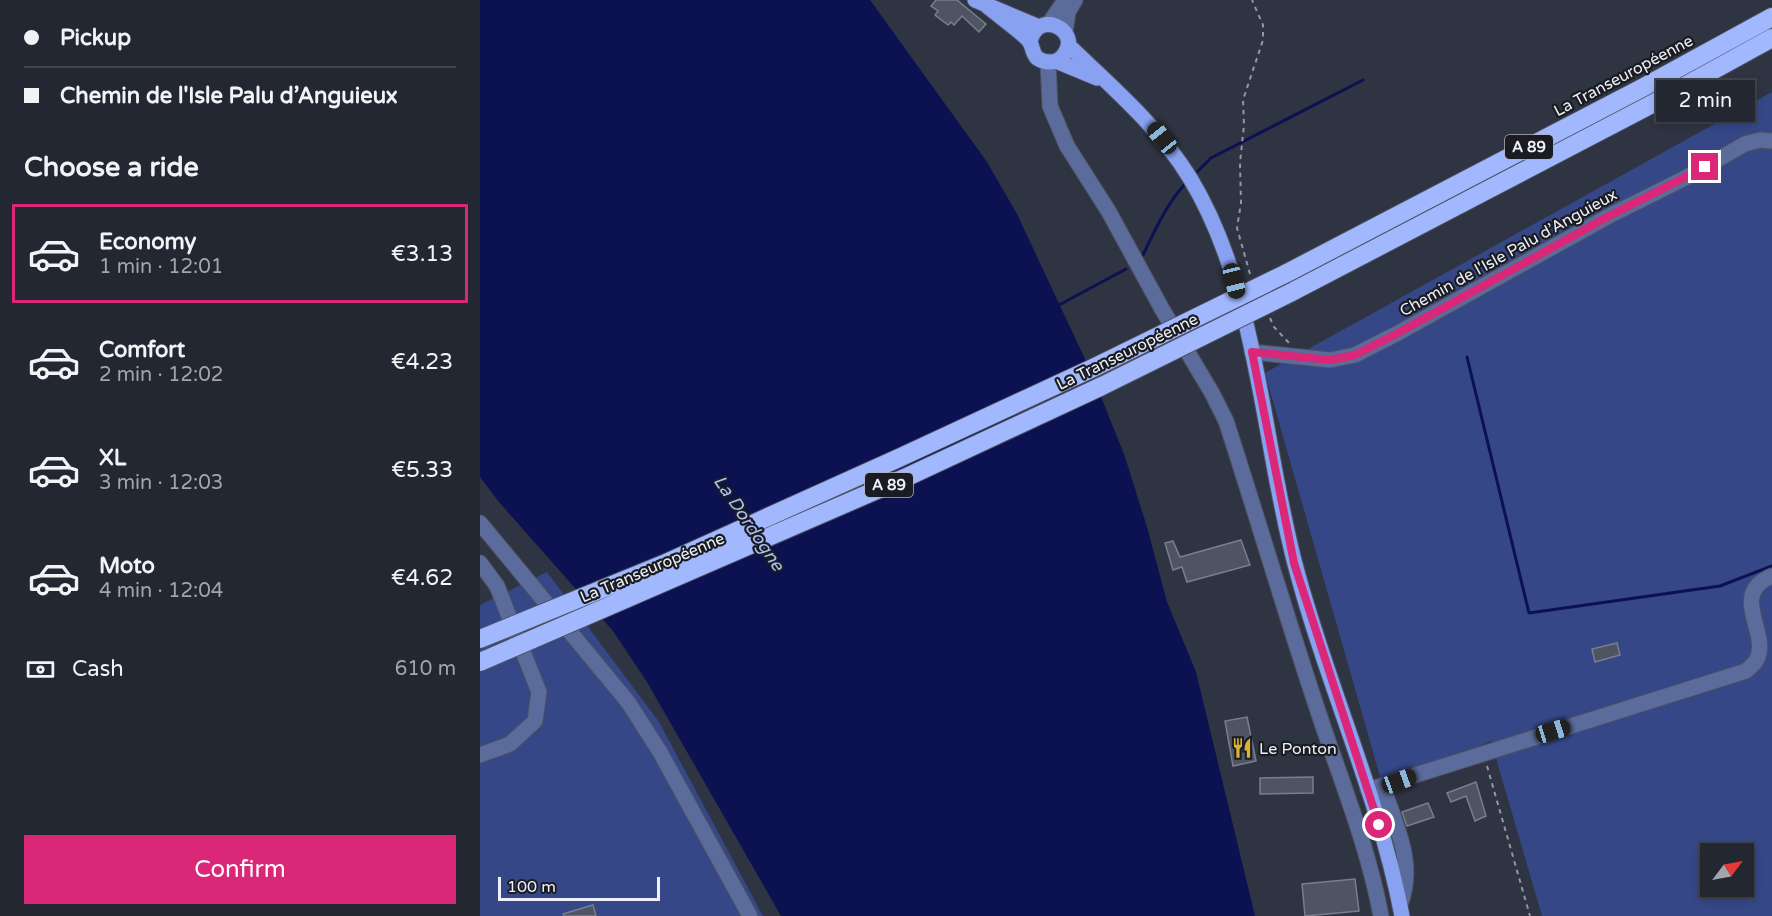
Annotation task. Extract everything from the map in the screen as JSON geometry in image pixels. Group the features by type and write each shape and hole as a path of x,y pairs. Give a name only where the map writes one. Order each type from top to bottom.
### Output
{"highway":[{"name":"La Transeuropéenne","path":"480,639 666,562 902,457 1093,368 1285,274 1642,88 1772,16"},
{"name":"La Transeuropéenne","path":"480,662 909,476 1102,386 1290,293 1652,104 1772,38"}],"main road":[{"path":"981,3 1044,26 1061,28 1106,82 1124,96 1162,138 1191,180 1222,243 1252,352 1294,563 1333,686 1376,789 1384,842 1401,911"},
{"path":"981,3 1030,42"},
{"path":"1044,26 1034,31 1030,42 1037,58 1106,82"},
{"path":"1052,62 1064,55 1067,38"}],"street":[{"path":"1044,26 1065,0"},
{"path":"1067,38 1068,12 1075,0"},
{"path":"1052,62 1050,106 1067,146 1109,212 1226,421 1314,699 1360,833 1375,882 1381,916"},
{"name":"Chemin de l'Isle Palu d’Anguieux","path":"1252,352 1330,360 1344,358 1370,348 1745,144 1760,140 1772,141"},
{"path":"480,523 628,702 660,752 750,916"},
{"path":"480,564 497,586 539,692 535,721 510,744 480,755"},
{"path":"1376,789 1746,671 1756,661 1760,650 1751,600 1754,589 1762,580 1772,576"}],"path":[{"path":"1251,278 1237,228 1241,203 1243,100 1263,40 1263,25 1252,0"},
{"path":"1269,317 1274,327 1294,349 1310,357"},
{"path":"1484,755 1530,916"}],"shaded area":[{"path":"1772,92 1772,916 1542,916 1491,741 1383,787 1265,373"},
{"path":"547,572 659,722 763,916 480,916 480,605"}],"water":[{"name":"La Dordogne","path":"480,0 870,0 987,162 1017,214 1092,374 1125,457 1167,602 1196,672 1255,916 781,916 647,682 613,631 499,502 480,477"}],"building":[{"path":"936,0 957,0 986,24 979,32 962,16 954,25 951,22 948,25 935,15 938,11 931,6"},
{"path":"1241,540 1250,565 1187,582 1182,567 1173,570 1165,543 1173,541 1180,557"},
{"path":"1617,643 1620,655 1595,662 1592,649"},
{"name":"Le Ponton","path":"1247,717 1256,761 1233,766 1225,721"},
{"path":"1313,777 1313,793 1260,794 1260,778"},
{"path":"1476,782 1486,816 1475,821 1466,796 1451,802 1447,793"},
{"path":"1428,803 1434,817 1407,826 1402,812"},
{"path":"1355,879 1359,911 1305,916 1302,884"},
{"path":"593,905 596,916 564,916 563,914"}],"waterway":[{"path":"1193,176 1211,158 1363,80"},
{"path":"1143,255 1167,208 1186,183"},
{"path":"1059,305 1126,269"},
{"path":"1467,357 1529,613 1720,586 1772,566"}],"place":[{"name":"Le Ponton","path":"1242,748"}],"route":[{"path":"1379,825 1294,563 1252,352 1330,360 1355,355 1609,216 1705,167"}]}
